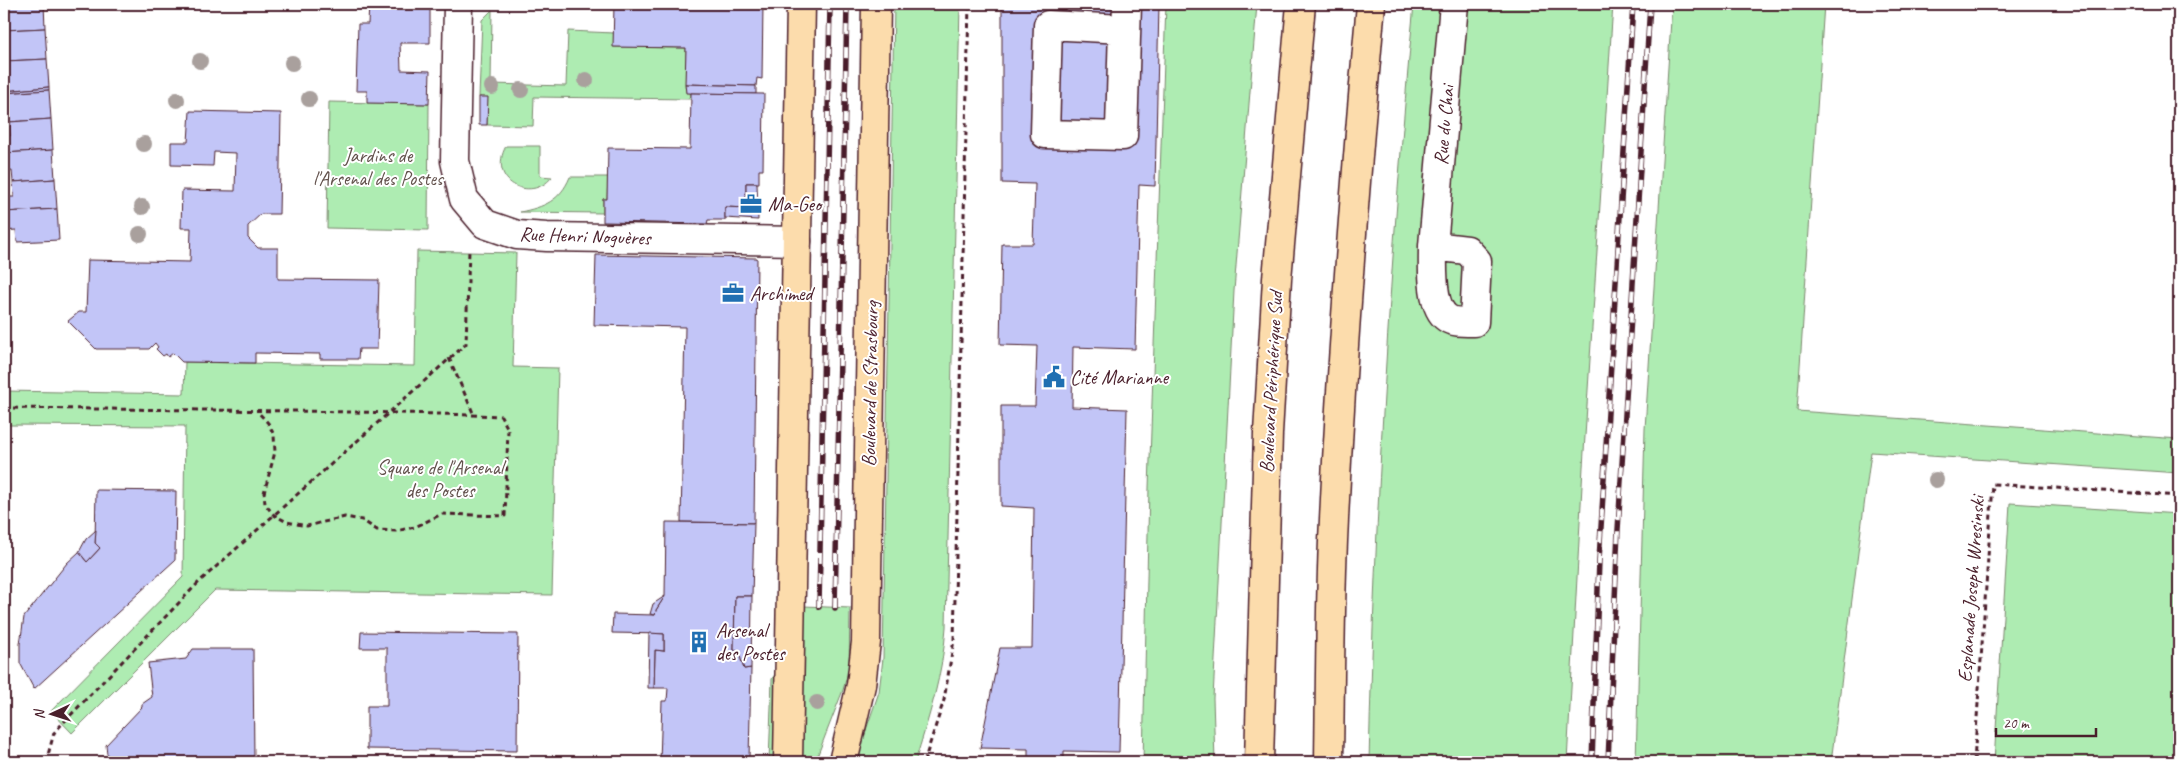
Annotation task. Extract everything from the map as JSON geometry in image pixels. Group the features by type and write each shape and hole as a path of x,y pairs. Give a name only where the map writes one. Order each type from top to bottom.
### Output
{"main road":[{"path":"788,762 801,4"},
{"name":"Boulevard de Strasbourg","path":"843,762 864,669 866,642 876,4"},
{"name":"Boulevard Périphérique Sud","path":"1258,762 1268,424 1277,279 1301,4"},
{"path":"1329,762 1333,543 1340,399 1352,222 1371,4"},
{"path":"829,762 854,712"}],"street":[{"name":"Rue Henri Noguères","path":"458,4 455,162 464,199 485,224 500,230 537,237 797,241"},
{"path":"1120,128 1123,29 1048,25 1044,134 1123,136 1127,4"},
{"name":"Rue du Chai","path":"1433,246 1454,4"}],"path":[{"path":"924,762 946,691 954,640 969,4"},
{"path":"46,762 54,733 200,582 448,358 466,344 468,252 473,212"},
{"path":"448,358 474,415"},
{"path":"4,408 389,412 501,416 508,429 505,516 442,514 415,527 396,531 377,530 362,520 345,517 308,526 287,522 274,515 265,504 264,493 275,452 274,435 268,423 257,411"},
{"name":"Esplanade Joseph Wresinski","path":"1974,762 1993,484 2179,496"}],"green space":[{"path":"894,4 960,4 946,627 939,679 915,762 855,762 879,692 883,658"},
{"path":"1166,4 1257,4 1234,291 1213,698 1215,762 1143,762 1149,488"},
{"path":"1414,4 1613,4 1583,467 1567,762 1369,762 1375,572 1385,383 1405,99"},
{"path":"1672,4 1824,4 1797,411 2179,439 2179,473 1871,452 1831,762 1636,762 1645,429"},
{"path":"492,10 491,84 566,86 568,31 614,33 614,47 686,48 686,92 691,93 691,99 534,97 533,126 487,125 487,98 479,97 482,20"},
{"name":"Jardins de l'Arsenal des Postes","path":"329,102 429,104 428,230 327,228"},
{"path":"506,146 540,146 540,176 552,177 543,185 533,188 523,188 514,185 506,178 502,169 502,158"},
{"path":"570,177 608,177 607,199 603,199 603,213 520,212 537,208 550,202 561,192"},
{"name":"Square de l'Arsenal des Postes","path":"417,251 516,253 513,367 558,368 552,595 215,590 72,733 51,711 183,577 185,426 4,425 4,391 184,394 185,362 415,366"},
{"path":"2010,503 2179,514 2179,762 1994,762"},
{"path":"804,606 850,608 849,669 843,690 815,762 800,762"},
{"path":"782,663 783,762 769,762 772,679"}],"building":[{"path":"4,4 44,4 45,28 4,30"},
{"path":"369,4 430,4 430,43 400,43 401,70 430,71 429,104 367,103 367,91 356,91 358,24 368,24"},
{"path":"614,4 763,4 762,79 757,78 756,86 685,84 686,48 613,47"},
{"name":"Cité Marianne","path":"1002,4 1159,4 1155,186 1139,185 1135,349 1073,347 1072,407 1127,409 1119,752 1064,751 1064,762 1028,762 1028,749 980,748 1000,648 1032,648 1034,508 1001,506 1001,406 1035,406 1037,346 1000,345 1002,244 1033,244 1035,184 1002,183"},
{"path":"45,28 47,59 5,61 4,30"},
{"path":"47,59 49,87 4,91 5,61"},
{"path":"685,84 756,86 756,94 686,93"},
{"path":"49,87 49,90 4,93 4,91"},
{"path":"49,90 51,119 9,122 9,111 4,111 4,93"},
{"path":"691,93 764,94 763,170 759,170 759,183 746,183 746,208 725,207 725,220 708,220 707,224 603,222 603,199 607,199 608,148 690,149"},
{"path":"479,97 488,97 487,125 479,125"},
{"path":"190,111 281,113 279,214 261,214 248,226 248,238 258,248 278,248 278,279 379,280 377,349 359,349 358,359 320,359 320,354 255,353 255,363 182,362 173,353 168,357 166,354 163,356 156,349 158,347 155,343 149,349 96,349 68,321 79,312 86,312 88,260 190,262 191,228 181,228 182,190 235,191 236,153 214,152 213,166 171,165 171,142 188,142"},
{"path":"51,119 53,150 4,153 4,136 10,136 9,122"},
{"path":"53,150 55,179 13,182 12,171 4,171 4,153"},
{"path":"55,179 57,209 4,212 4,197 14,197 13,182"},
{"path":"746,183 757,183 758,220 725,218 725,207 746,208"},
{"path":"57,209 59,240 17,242 16,230 4,231 4,212"},
{"path":"596,255 757,258 754,523 681,522 685,327 594,325"},
{"path":"96,490 176,491 175,560 34,689 20,663 20,644 24,617 67,563 79,552 87,562 100,548 95,543"},
{"name":"Arsenal des Postes","path":"666,522 754,523 752,596 735,596 734,650 738,650 744,669 751,668 749,759 741,759 741,762 660,762 662,701 667,701 668,688 654,688 655,650 664,651 664,634 612,633 613,614 655,615 665,596"},
{"path":"96,530 95,543 100,548 87,562 79,552 86,539"},
{"path":"665,596 655,615 650,614 653,604"},
{"path":"735,596 752,596 751,668 744,669 738,650 734,650"},
{"path":"361,632 518,634 517,751 367,749 367,706 387,706 387,648 360,648"},
{"path":"649,633 664,634 664,651 655,650 654,688 648,688"},
{"path":"193,649 253,649 254,762 114,762 111,760 107,754 106,745 142,707 142,704 152,697 148,663 186,659"}],"railway":[{"path":"819,607 830,4"},
{"path":"835,608 847,4"},
{"path":"1592,762 1599,560 1633,4"},
{"path":"1608,762 1618,530 1650,4"}],"place":[{"name":"Ma-Geo","path":"751,204"},
{"name":"Archimed","path":"733,293"},
{"name":"Cité Marianne","path":"1054,377"},
{"name":"Arsenal des Postes","path":"699,642"}]}
